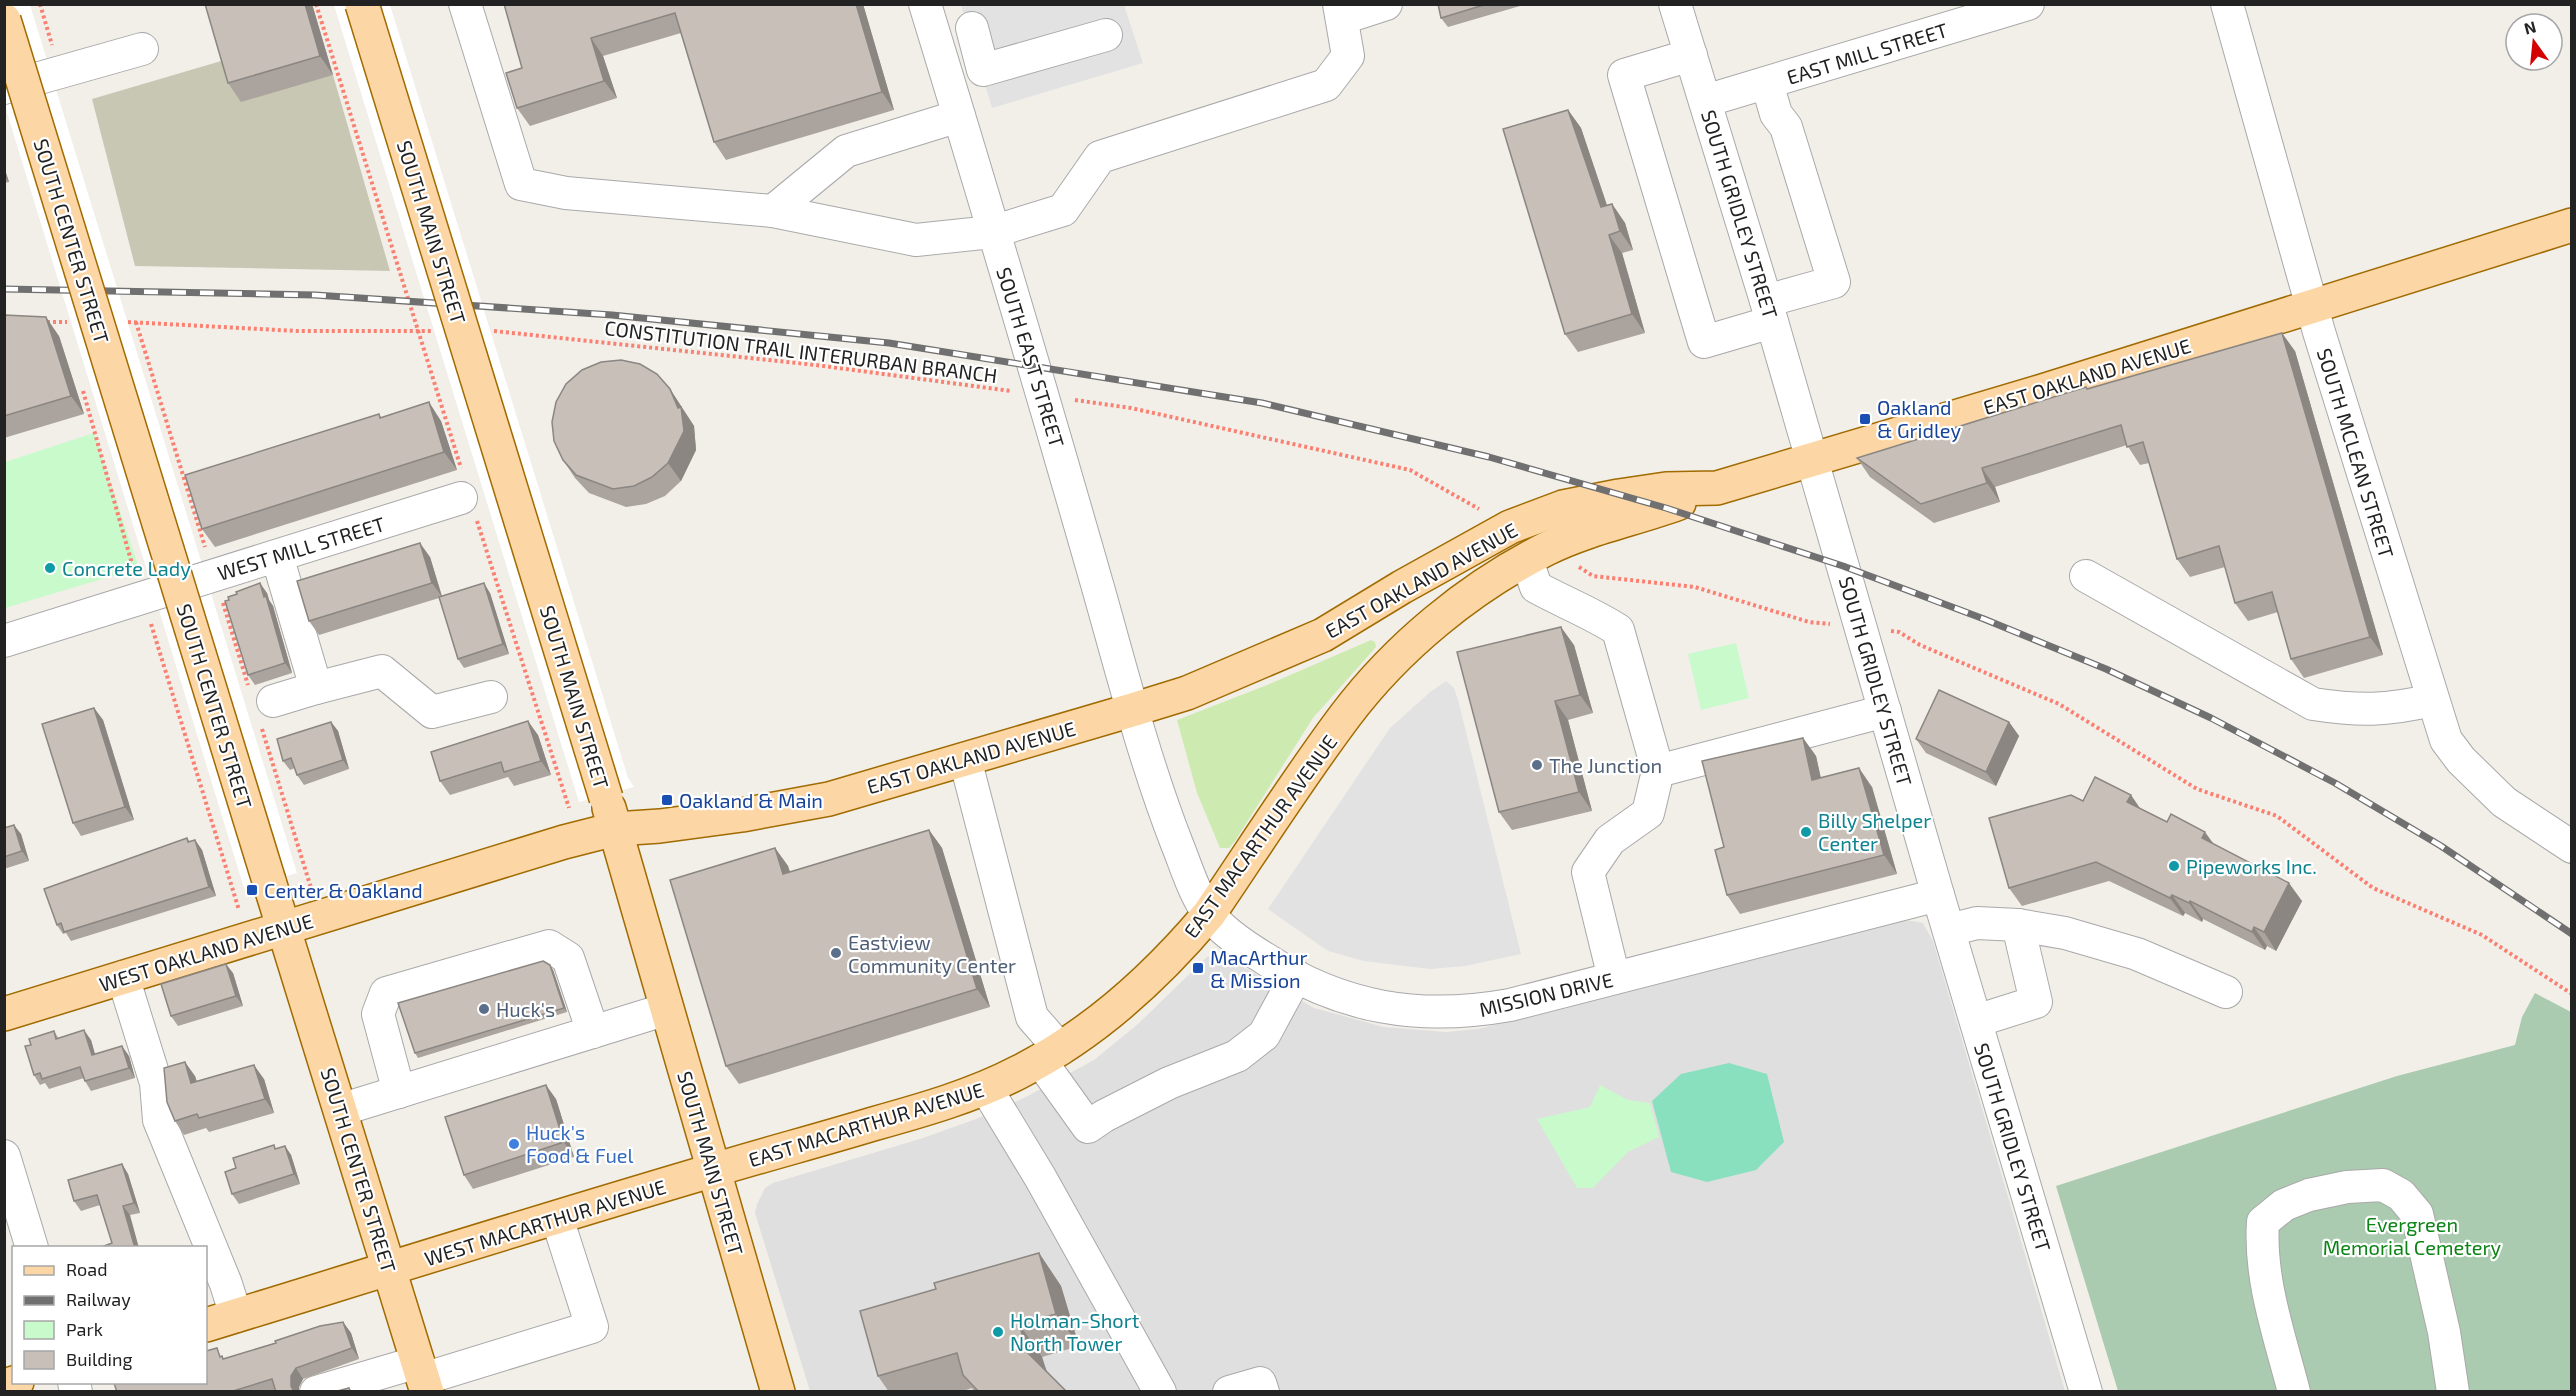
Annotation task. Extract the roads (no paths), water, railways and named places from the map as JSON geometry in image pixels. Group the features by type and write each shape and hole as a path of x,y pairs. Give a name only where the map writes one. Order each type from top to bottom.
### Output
{"main road":[{"name":"SOUTH MAIN STREET","path":"362,4 606,798 778,1392"},
{"name":"SOUTH CENTER STREET","path":"4,20 423,1378"},
{"name":"EAST OAKLAND AVENUE","path":"615,829 742,815 829,798 1132,710 1187,693 1323,635 1463,552 1510,527 1563,507 1619,495 1666,489 1717,488 2039,392 2571,225"},
{"name":"EAST MACARTHUR AVENUE","path":"713,1170 933,1107 986,1088 1050,1055 1091,1027 1150,977 1209,914 1346,715 1377,679 1446,614 1484,585 1537,554 1717,488"},
{"name":"WEST OAKLAND AVENUE","path":"4,1014 615,829"},
{"name":"WEST MACARTHUR AVENUE","path":"221,1320 713,1170"}],"street":[{"path":"465,4 521,184 566,193 772,211 916,240 992,232 1063,210 1100,157 1326,85 1348,56 1341,11 1386,4"},
{"name":"SOUTH EAST STREET","path":"925,4 1043,395 1132,710"},
{"name":"SOUTH GRIDLEY STREET","path":"1675,4 1769,311 1938,895 2086,1392"},
{"name":"EAST MILL STREET","path":"1705,101 2028,4"},
{"name":"SOUTH MCLEAN STREET","path":"2227,4 2312,306 2446,740 2461,760 2504,802 2571,846"},
{"path":"936,39 969,16 983,70 1106,35"},
{"path":"4,88 142,49"},
{"path":"1691,55 1624,75 1704,342 1834,282 1786,127 1776,114 1767,83"},
{"path":"772,211 846,151 959,116"},
{"name":"WEST MILL STREET","path":"4,642 467,497"},
{"path":"1537,554 1536,586 1579,610 1599,617 1618,630 1658,771 1648,813 1610,840 1588,872 1614,978"},
{"path":"277,556 316,688"},
{"path":"2086,576 2313,704 2351,710 2392,709 2432,700"},
{"path":"261,705 382,671 432,712 491,697"},
{"name":"MISSION DRIVE","path":"1132,710 1158,796 1190,876 1209,914 1253,952 1331,993 1359,1003 1409,1011 1450,1012 1510,1005 1938,895"},
{"path":"1658,771 1885,711"},
{"path":"965,759 1032,1017 1088,1127 1104,1116 1169,1083 1237,1056 1264,1035 1296,976"},
{"path":"1949,930 1977,923 2018,925 2066,933 2137,954 2226,992"},
{"path":"1976,1021 2036,1002 2018,925"},
{"path":"399,1092 378,1014 386,993 549,946 568,958 593,1032"},
{"path":"123,977 156,1083 159,1120 226,1284 221,1320"},
{"path":"340,1110 667,1009"},
{"path":"986,1088 1040,1177 1160,1392"},
{"path":"4,1156 31,1246"},
{"path":"2294,1392 2267,1286 2262,1247 2263,1222 2284,1205 2309,1195 2347,1187 2383,1185 2401,1195 2417,1214 2444,1332 2452,1392"},
{"path":"316,1392 423,1378 591,1327 557,1218"},
{"path":"1229,1392 1260,1383 1263,1392"}],"railway":[{"path":"4,289 315,295 612,315 889,343 1262,403 1489,457 1666,508 1843,566 1984,619 2106,669 2211,718 2335,783 2441,846 2572,934"}],"place":[{"name":"Oakland & Gridley","path":"1865,419"},
{"name":"Concrete Lady","path":"50,568"},
{"name":"The Junction","path":"1537,765"},
{"name":"Oakland & Main","path":"667,800"},
{"name":"Billy Shelper Center","path":"1806,832"},
{"name":"Pipeworks Inc.","path":"2174,866"},
{"name":"Center & Oakland","path":"252,890"},
{"name":"Eastview Community Center","path":"836,953"},
{"name":"MacArthur & Mission","path":"1198,968"},
{"name":"Huck's","path":"484,1009"},
{"name":"Huck's Food & Fuel","path":"514,1144"},
{"name":"Holman-Short North Tower","path":"998,1332"}],"park label":[{"name":"Evergreen Memorial Cemetery","path":"2412,1236"}]}
